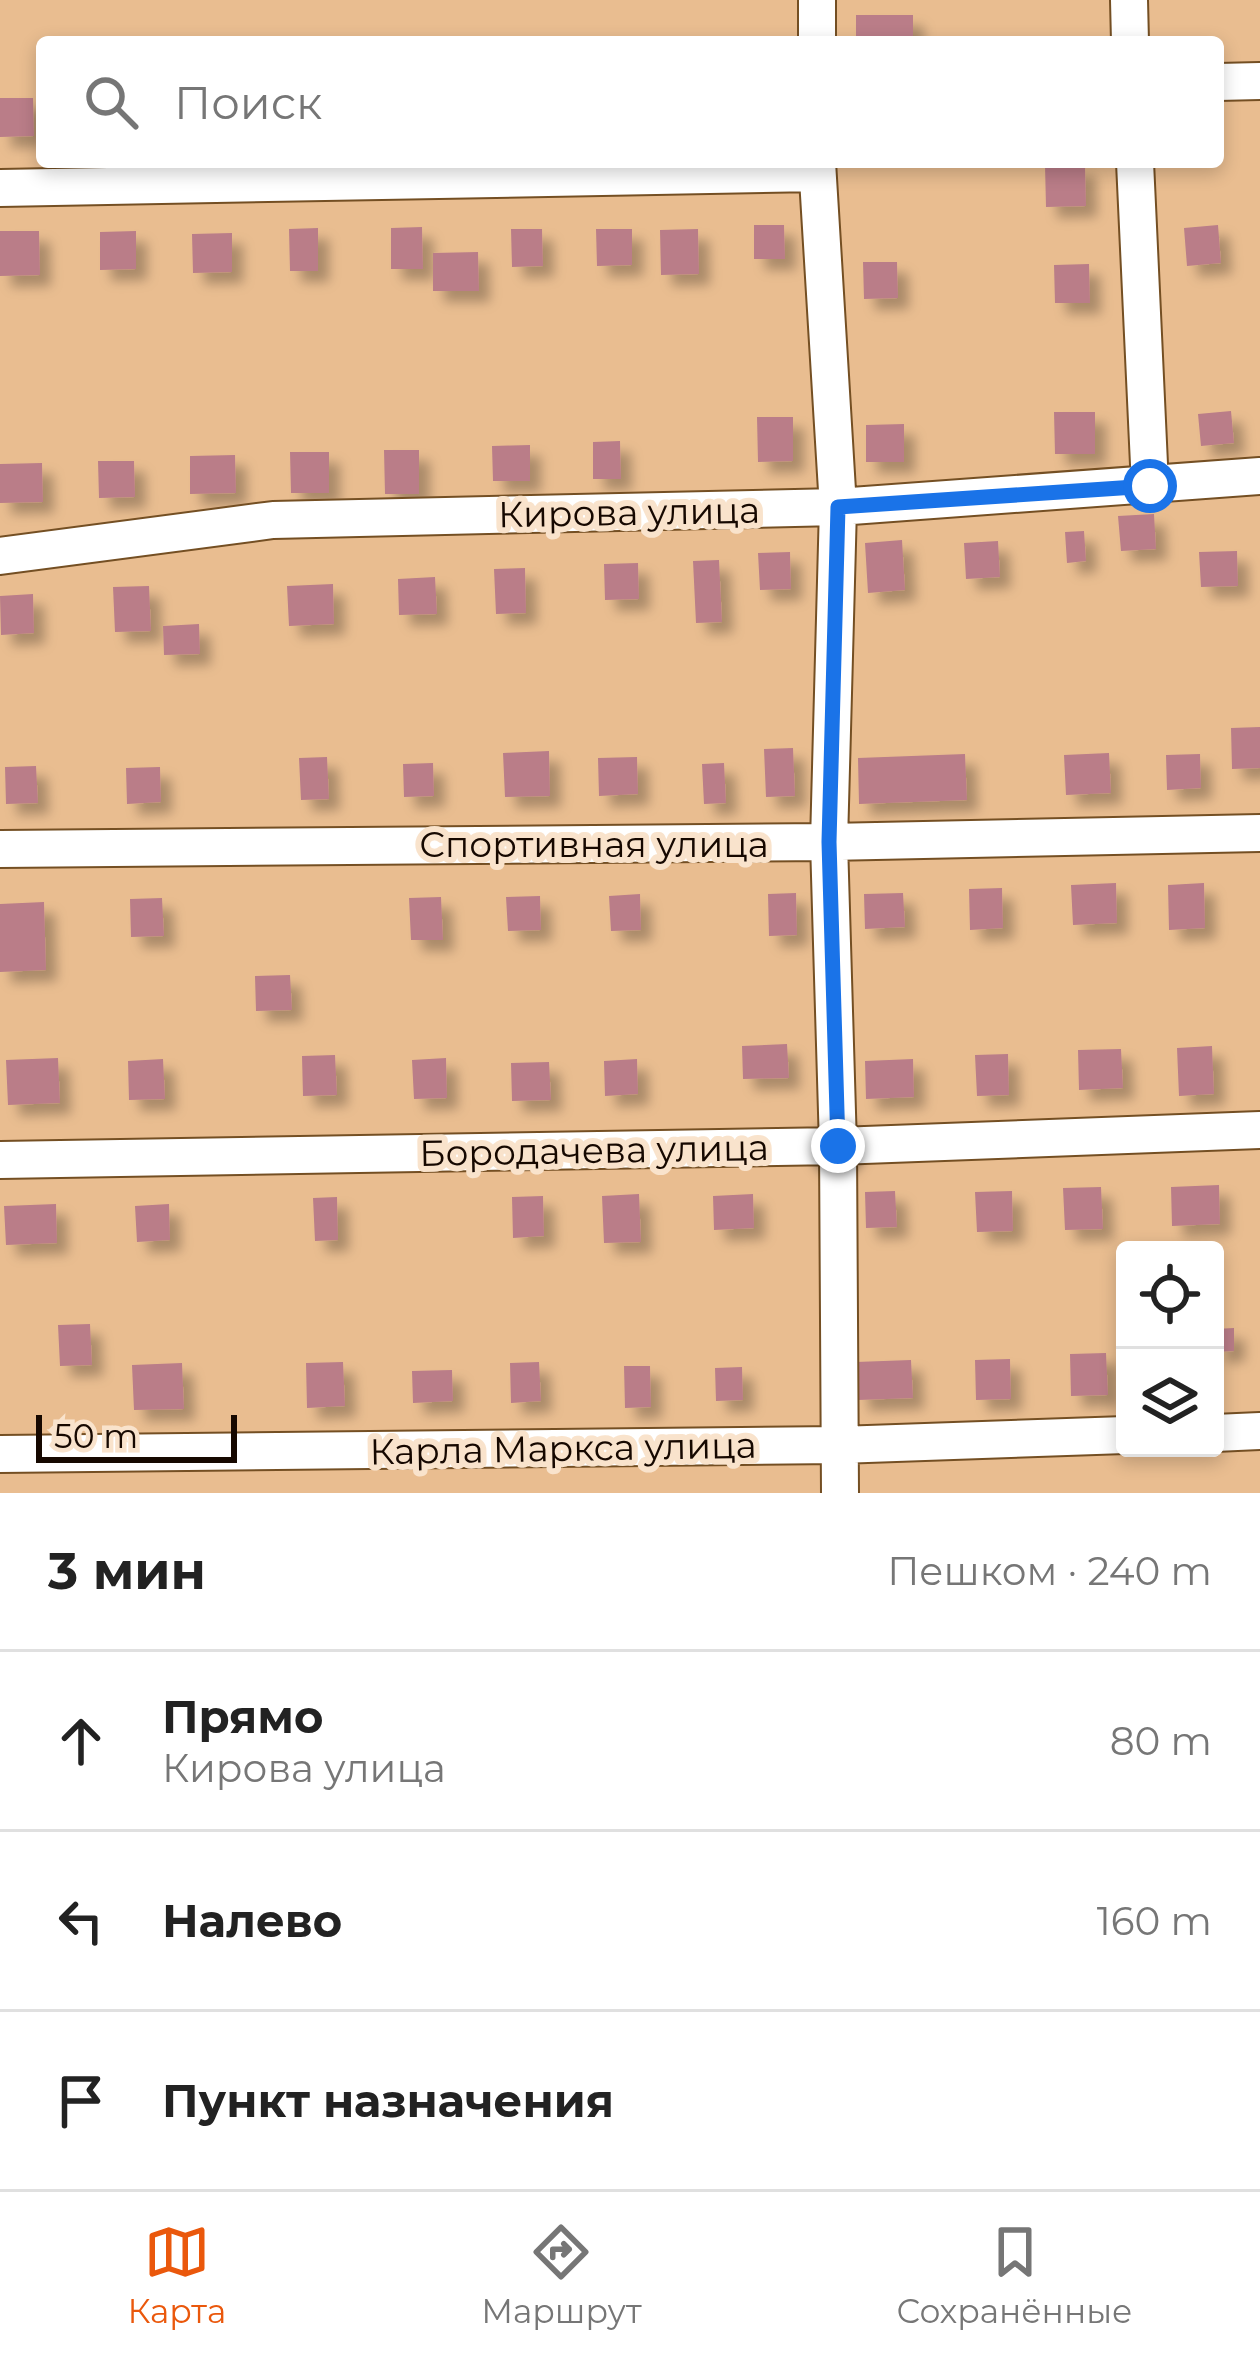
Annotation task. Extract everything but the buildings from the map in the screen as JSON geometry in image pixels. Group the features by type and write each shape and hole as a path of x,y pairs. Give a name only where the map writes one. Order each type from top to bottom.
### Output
{"street":[{"path":"817,0 817,36"},
{"path":"1129,0 1130,36"},
{"path":"1224,82 1260,81"},
{"path":"0,188 778,168"},
{"path":"817,168 838,507 829,842 838,1146 840,1493"},
{"path":"1135,168 1150,486"},
{"name":"Кирова улица","path":"0,556 273,520 838,507 1260,476"},
{"name":"Спортивная улица","path":"0,849 1260,833"},
{"name":"Бородачева улица","path":"0,1160 838,1146 1260,1130"},
{"path":"1224,1432 1260,1431"},
{"name":"Карла Маркса улица","path":"0,1454 839,1445 1116,1436"}],"route":[{"path":"838,1146 829,842 838,507 1150,486"}]}
